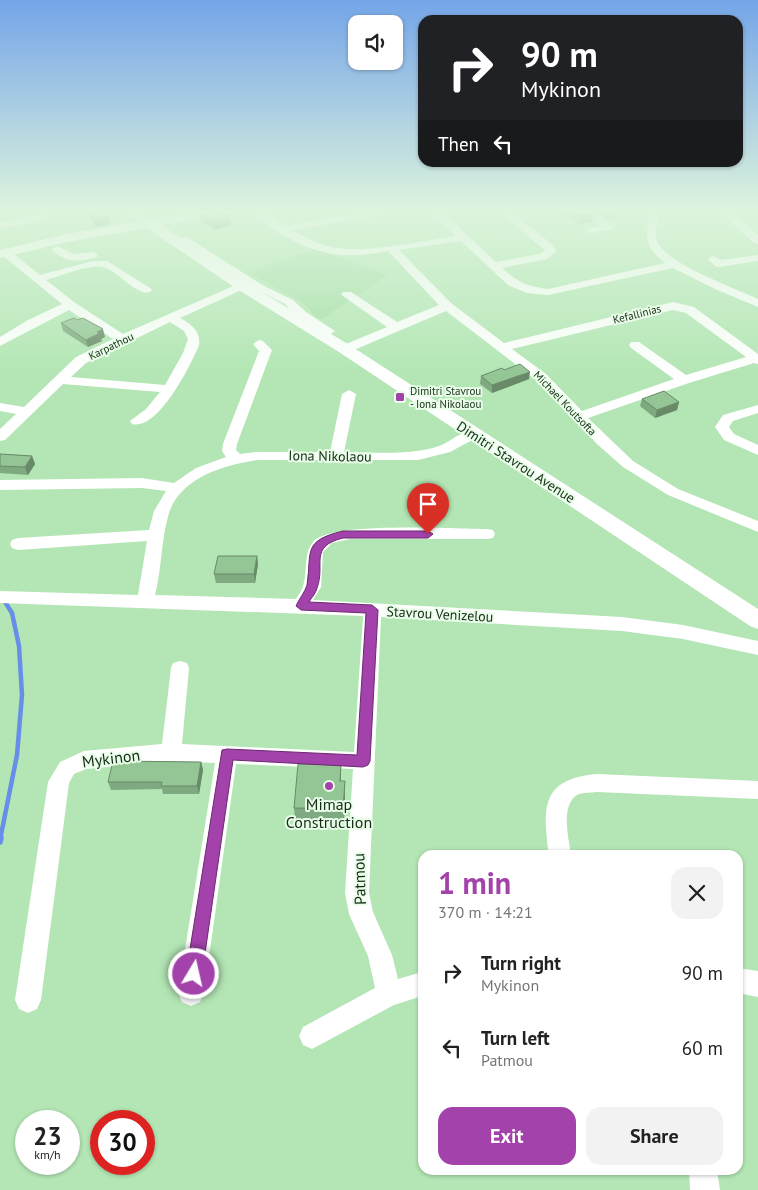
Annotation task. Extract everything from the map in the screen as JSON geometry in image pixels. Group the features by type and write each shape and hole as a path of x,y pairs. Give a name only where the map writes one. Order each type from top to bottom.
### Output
{"main road":[{"name":"Dimitri Stavrou Avenue","path":"210,265 345,349 758,620"}],"street":[{"path":"18,265 70,305 122,339"},
{"path":"38,280 95,265"},
{"path":"108,265 146,290"},
{"path":"224,265 260,288 290,302 302,315 328,331 322,335"},
{"name":"Michael Koutsofta","path":"407,265 447,306 541,377 619,457 650,479 687,498 758,527"},
{"path":"494,266 502,265"},
{"path":"494,266 515,286 540,292 556,291 672,265"},
{"path":"675,265 758,303"},
{"name":"Karpathou","path":"0,437 26,410 81,360 122,339 242,286"},
{"path":"347,294 396,327"},
{"path":"0,342 32,323 70,305"},
{"path":"345,349 447,306"},
{"name":"Kefallinias","path":"503,347 659,308 674,306 692,312 757,359"},
{"path":"137,421 152,412 168,389 194,343 194,339 188,329 172,318"},
{"path":"236,459 229,450 230,444 266,350 260,344"},
{"path":"635,345 684,380"},
{"path":"579,417 684,380 757,359"},
{"path":"58,380 168,389"},
{"path":"336,456 349,394"},
{"path":"0,407 26,410"},
{"path":"758,409 728,418 722,427 729,437 758,451"},
{"name":"Iona Nikolaou","path":"182,484 205,470 236,459 265,455 405,457 425,455 444,449 473,434"},
{"path":"0,485 142,482 182,484"},
{"path":"145,602 164,506 182,484"},
{"path":"301,606 312,587 315,552 320,544 327,539 350,534 487,534"},
{"path":"18,544 157,535"},
{"name":"Stavrou Venizelou","path":"6,597 301,606 654,627 758,648"},
{"name":"Patmou","path":"372,610 357,893 361,914 380,955 389,994"},
{"path":"171,752 180,668"},
{"name":"Mykinon","path":"28,1000 59,782 63,774 74,763 84,760 171,752 363,761"},
{"path":"191,992 227,754"},
{"path":"560,850 556,808 561,796 576,785 597,783 758,790"},
{"path":"743,982 758,984"},
{"path":"312,1036 389,994 418,985"},
{"path":"704,1175 705,1190"}],"shaded area":[{"path":"271,265 358,265 388,275 322,319 315,317 308,307 291,296 248,273"}],"building":[{"path":"74,318 77,320 83,318 103,329 97,332 100,333 86,340 61,323"},
{"path":"520,364 530,372 492,385 481,376 502,368 504,370"},
{"path":"664,391 679,402 657,410 642,399"},
{"path":"0,454 32,456 25,467 0,466"},
{"path":"218,556 257,556 254,574 214,574"},
{"path":"113,761 201,762 197,786 161,786 162,782 108,782"},
{"path":"298,764 341,765 340,781 345,781 343,809 294,808"}],"waterway":[{"path":"0,594 12,613 19,646 22,695 17,755 0,840"},
{"path":"0,842 1,838"}],"place":[{"name":"Dimitri Stavrou - Iona Nikolaou","path":"400,397"},
{"name":"Mimap Construction","path":"329,786"}],"route":[{"path":"194,974 227,754 363,761 372,610 301,606 308,597 312,587 314,557 317,548 323,541 343,535 428,534"}]}
